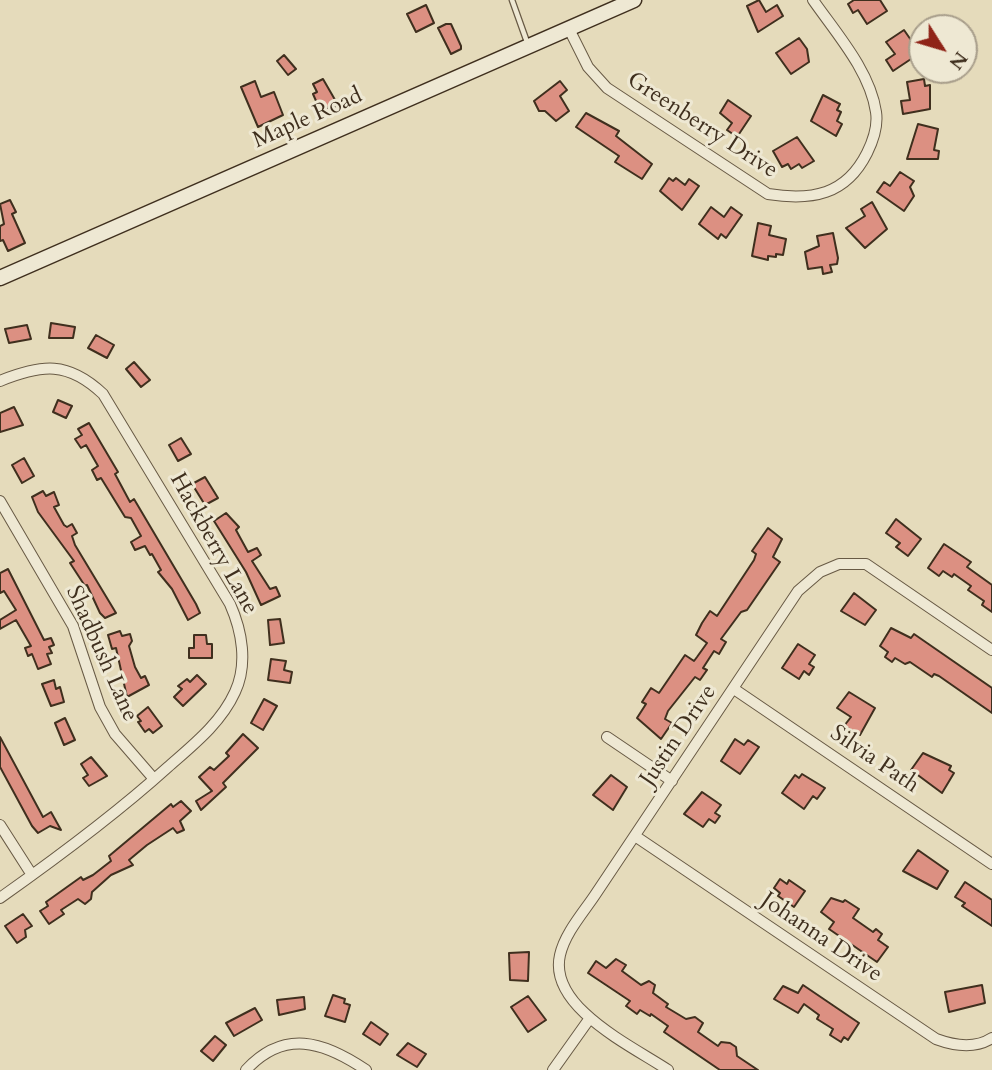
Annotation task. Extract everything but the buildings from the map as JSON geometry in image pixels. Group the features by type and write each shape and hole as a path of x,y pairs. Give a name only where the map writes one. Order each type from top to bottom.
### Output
{"street":[{"name":"Maple Road","path":"0,278 529,47 615,4 634,0"},
{"name":"Greenberry Drive","path":"569,29 588,67 607,88 768,194 799,199 835,189 857,172 873,141 876,113 857,66 813,0"},
{"name":"Hackberry Lane","path":"0,381 28,370 60,369 83,378 103,394 224,593 240,626 243,658 235,691 221,715 117,813 0,898"},
{"name":"Shadbush Lane","path":"0,501 73,626 100,707 110,725 155,779"},
{"name":"Justin Drive","path":"668,1070 572,1003 559,970 560,955 565,942 798,591 820,572 839,564 866,564 992,650"},
{"name":"Silvia Path","path":"734,689 992,863"},
{"path":"607,737 672,781"},
{"path":"0,825 32,876"},
{"name":"Johanna Drive","path":"635,836 936,1039 954,1046 983,1044 992,1038"},
{"path":"554,1070 590,1017"},
{"path":"246,1070 258,1057 275,1047 304,1043 321,1046 366,1070"}],"lane":[{"path":"512,0 529,47"}]}
